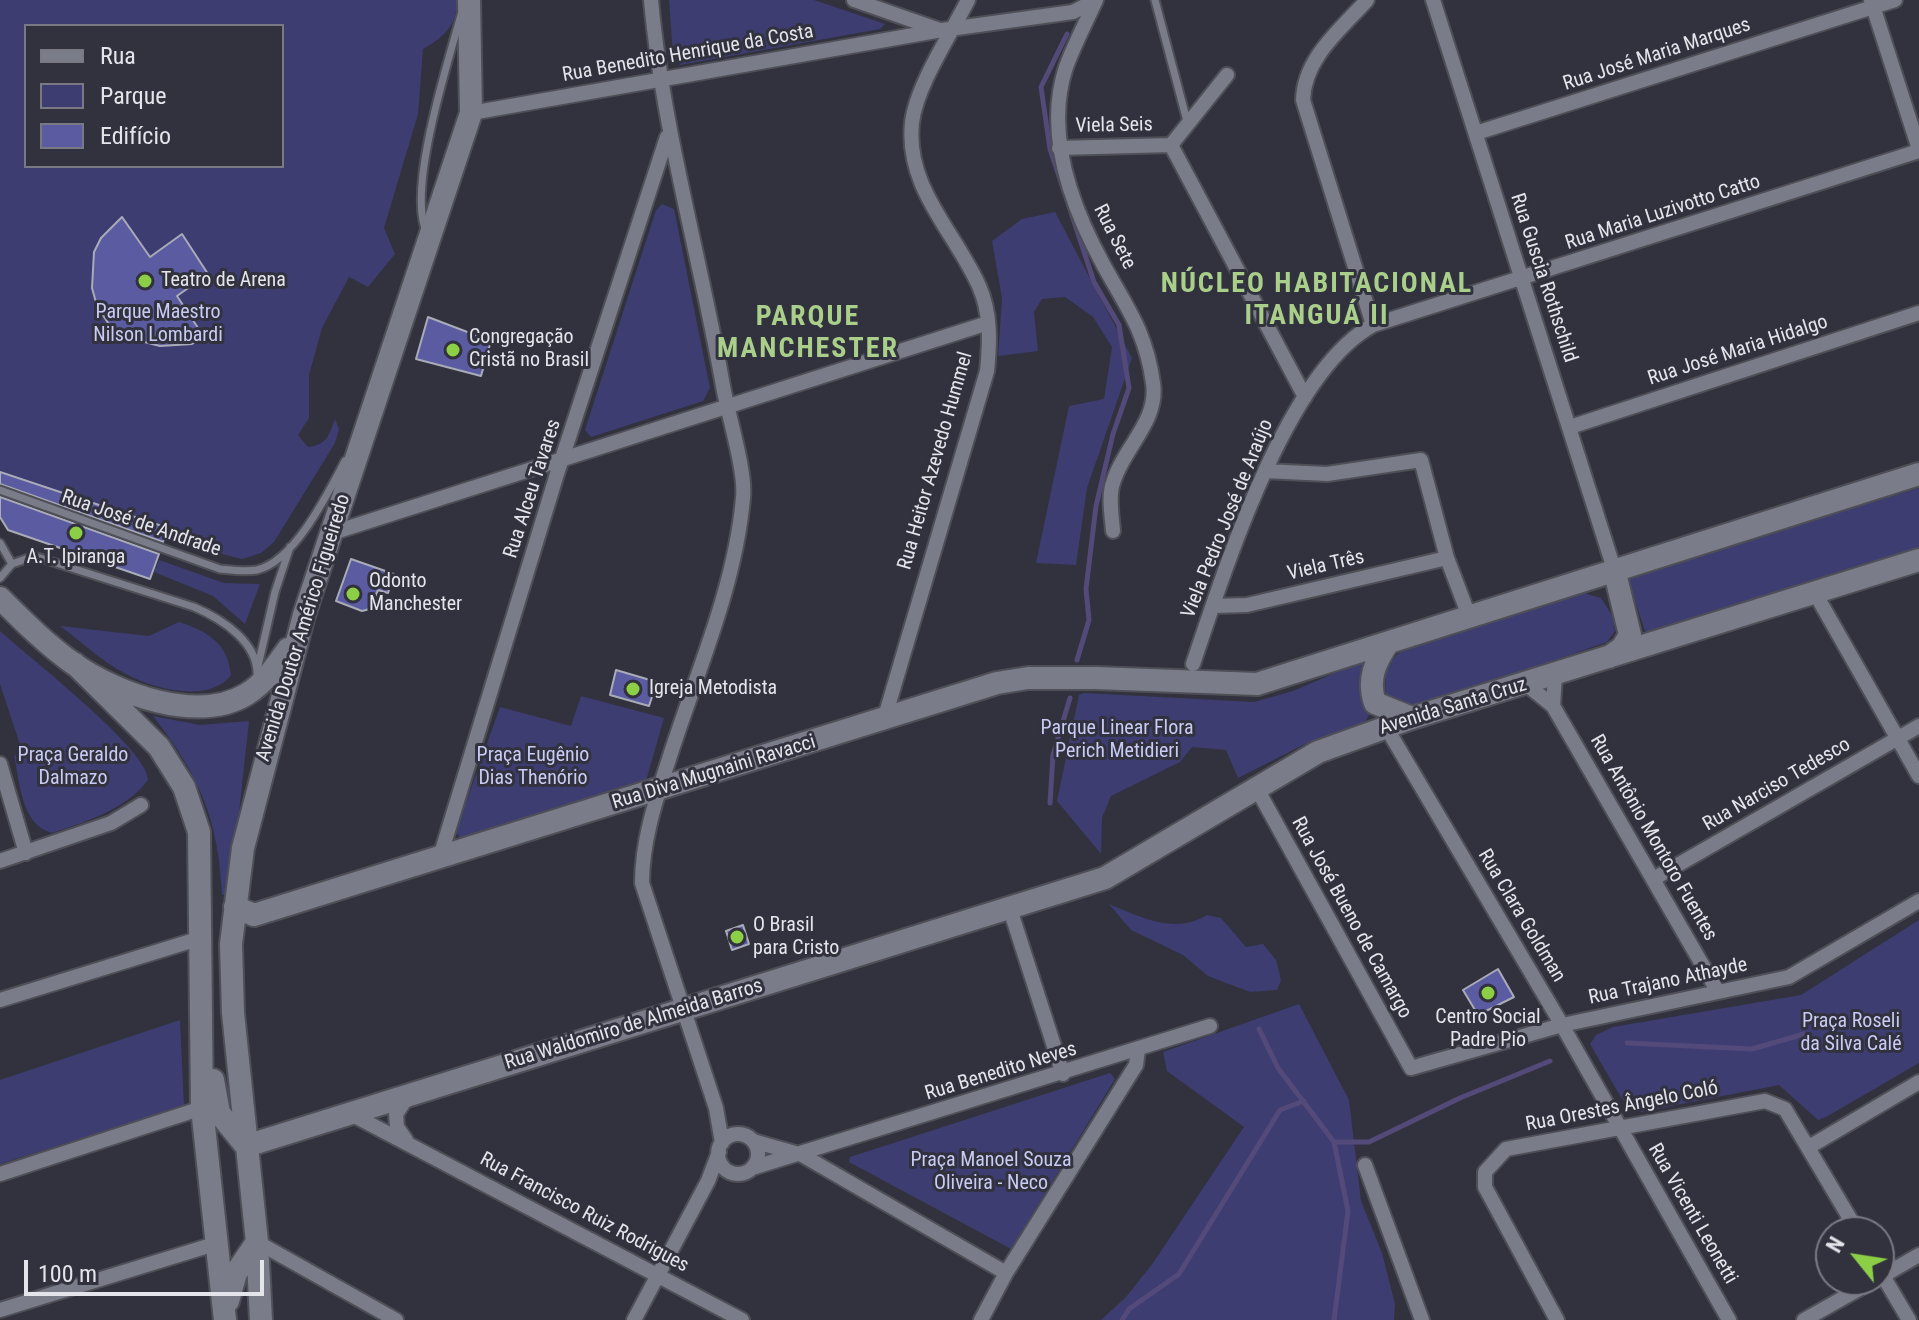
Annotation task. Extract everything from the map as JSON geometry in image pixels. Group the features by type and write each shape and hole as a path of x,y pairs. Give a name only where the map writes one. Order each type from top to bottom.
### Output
{"main road":[{"name":"Avenida Doutor Américo Figueiredo","path":"261,1320 251,1151 233,1013 235,907 243,848 304,615 431,242 471,113 467,0"},
{"path":"1198,674 1257,684 1919,474"},
{"name":"Avenida Santa Cruz","path":"1010,909 1105,878 1318,752 1412,718 1919,560"},
{"path":"1604,660 1622,648 1630,635 1614,569"},
{"path":"1580,580 1617,598 1630,635"},
{"path":"0,598 75,664 159,747 184,787 199,832 202,1108 225,1318"},
{"path":"75,664 138,695 183,706 218,705 257,678 288,648 304,615"},
{"path":"1386,727 1375,703 1372,675 1388,643"},
{"name":"Rua Diva Mugnaini Ravacci","path":"235,907 254,915 997,683 1028,678 1198,674"},
{"path":"1375,703 1412,718"},
{"name":"Rua Waldomiro de Almeida Barros","path":"251,1151 351,1114 1010,909"},
{"path":"202,972 215,1099 224,1123 251,1151"},
{"path":"225,1318 236,1273 257,1242"}],"street":[{"path":"651,0 658,79 668,134 711,318 744,495 731,569 658,791 642,862 642,883 716,1108 725,1169 736,1174"},
{"path":"854,0 947,31"},
{"name":"Rua Benedito Henrique da Costa","path":"471,113 912,36 1073,12 1096,0"},
{"name":"Rua Sete","path":"1096,0 1066,69 1059,115 1059,148 1076,206 1103,265 1136,317 1154,387 1151,409 1112,484 1113,531"},
{"path":"1367,0 1322,50 1303,78 1303,100 1373,325"},
{"name":"Rua Guscia Rothschild","path":"1433,0 1614,569"},
{"name":"Rua José Maria Marques","path":"1476,133 1872,4 1895,0"},
{"path":"967,2 967,19 983,27"},
{"name":"Rua Heitor Azevedo Hummel","path":"884,720 987,371 988,323 979,286 921,183 912,145 912,121 947,31 967,2"},
{"path":"1872,4 1919,150"},
{"path":"897,15 912,36 942,50"},
{"path":"1227,75 1171,145 1305,397"},
{"name":"Rua Alceu Tavares","path":"440,857 562,462 668,134"},
{"name":"Viela Seis","path":"1059,148 1171,145"},
{"name":"Rua Maria Luzivotto Catto","path":"1373,325 1522,280 1919,150"},
{"name":"Rua José Maria Hidalgo","path":"1570,427 1919,313"},
{"path":"332,533 562,462 988,323"},
{"name":"Viela Pedro José de Araújo","path":"1198,674 1213,606 1265,471 1305,397 1353,335 1373,325"},
{"path":"1265,471 1327,474 1421,460 1447,558 1469,616"},
{"path":"343,500 347,513 366,523"},
{"name":"Viela Três","path":"1213,606 1247,605 1447,558"},
{"path":"1815,593 1919,776"},
{"path":"1553,706 1555,675"},
{"name":"Rua Antônio Montoro Fuentes","path":"1526,684 1553,706 1718,992"},
{"name":"Rua Narciso Tedesco","path":"1655,878 1919,726"},
{"name":"Rua Clara Goldman","path":"1386,727 1619,1127"},
{"path":"0,764 26,853"},
{"name":"Rua José Bueno de Camargo","path":"1256,787 1411,1068"},
{"path":"0,861 111,823 141,805"},
{"name":"Rua Trajano Athayde","path":"1411,1068 1562,1025 1789,977 1919,901"},
{"path":"1010,909 1063,1074"},
{"path":"0,1000 201,938"},
{"name":"Rua Benedito Neves","path":"752,1168 1210,1026"},
{"path":"981,1320 1006,1273 1136,1065 1138,1050"},
{"path":"1849,1216 1809,1147 1919,1082"},
{"path":"407,1141 397,1127 396,1114 408,1096"},
{"name":"Rua Orestes Ângelo Coló","path":"1557,1320 1488,1197 1485,1172 1493,1159 1506,1149 1765,1101 1785,1109 1809,1147"},
{"path":"0,1174 202,1108"},
{"name":"Rua Francisco Ruiz Rodrigues","path":"351,1114 742,1320"},
{"name":"Rua Vicenti Leonetti","path":"1619,1127 1729,1320"},
{"path":"634,1320 696,1205 720,1148 737,1134 802,1155 1006,1273"},
{"path":"696,1205 717,1183 752,1168 758,1158 753,1141"},
{"path":"1365,1165 1422,1320"},
{"path":"257,1242 396,1320"},
{"path":"0,1310 218,1243"},
{"path":"1895,1268 1919,1255"},
{"path":"1804,1320 1845,1296"},
{"path":"1893,1296 1909,1320"}],"lane":[{"path":"431,242 422,225 422,174 467,0"},
{"path":"1155,0 1188,124"},
{"name":"Rua José de Andrade","path":"0,490 220,569 257,570 290,547 311,521 377,402"},
{"path":"0,543 12,564"},
{"name":"Avenida Doutor Américo Figueiredo","path":"257,678 275,592 290,547"},
{"path":"0,578 12,564 34,556 194,607 216,617 234,632 249,649 257,678"}],"green space":[{"name":"Parque Maestro Nilson Lombardi","path":"0,0 457,0 455,17 448,30 423,49 418,114 384,228 395,254 368,287 349,277 322,328 309,375 309,418 298,435 308,447 319,444 329,434 335,419 339,429 335,443 274,542 261,553 242,559 222,554 164,526 0,474"},
{"path":"669,0 814,0 885,24 880,29 680,65 673,56"},
{"path":"662,204 674,209 710,388 703,401 591,437 585,430 656,210"},
{"path":"1055,212 1132,358 1087,488 1076,565 1036,563 1069,406 1104,399 1112,347 1093,317 1065,297 1042,299 1034,312 1038,351 998,356 1002,298 992,241 1022,219"},
{"path":"1919,488 1919,550 1654,634 1645,631 1628,580 1640,571"},
{"path":"159,560 224,583 260,584 245,624 213,596 154,572"},
{"path":"1580,592 1601,598 1613,617 1615,631 1607,642 1422,706 1400,707 1386,694 1388,668 1405,648"},
{"path":"179,622 207,634 226,654 231,675 221,684 195,691 151,685 117,669 60,626 149,636"},
{"name":"Praça Geraldo Dalmazo","path":"0,631 109,726 143,766 148,780 117,807 52,833 34,821 28,812 20,790 14,756 22,751 0,684"},
{"name":"Parque Linear Flora Perich Metidieri","path":"1367,659 1362,698 1370,713 1365,722 1303,745 1238,778 1226,750 1192,747 1180,762 1111,796 1102,818 1101,854 1057,801 1079,695 1254,702 1293,691"},
{"name":"Praça Eugênio Dias Thenório","path":"581,696 664,718 646,781 462,839 457,834 458,825 500,707 571,726"},
{"path":"153,716 200,725 249,721 230,895 222,895 216,843 204,800 183,759"},
{"path":"1109,904 1170,924 1195,921 1207,915 1221,918 1246,947 1263,944 1276,960 1281,980 1277,990 1250,992 1208,976 1183,955 1131,930"},
{"name":"Praça Roseli da Silva Calé","path":"1919,920 1919,1063 1826,1117 1818,1120 1779,1085 1641,1112 1622,1099 1590,1044 1596,1035 1613,1027 1801,995"},
{"path":"1299,1004 1349,1100 1361,1201 1382,1253 1395,1304 1394,1320 1101,1320 1126,1297 1153,1263 1244,1127 1167,1071 1163,1052"},
{"path":"180,1020 184,1106 0,1164 0,1080"},
{"name":"Praça Manoel Souza Oliveira - Neco","path":"1110,1073 1115,1079 1011,1249 849,1162 850,1157"}],"building":[{"name":"Teatro de Arena","path":"122,217 150,257 182,234 208,274 177,296 204,337 192,344 160,346 125,337 108,323 97,306 92,288 94,252 101,238"},
{"name":"Congregação Cristã no Brasil","path":"428,317 491,341 481,376 416,359"},
{"path":"0,472 168,528 163,542 0,484"},
{"path":"0,497 159,554 150,579 8,530 0,517"},
{"path":"351,559 394,574 388,593 378,590 370,609 362,611 336,601"},
{"name":"Igreja Metodista","path":"616,670 657,682 649,706 610,695"},
{"name":"O Brasil para Cristo","path":"743,925 749,944 732,950 726,931"},
{"name":"Centro Social Padre Pio","path":"1498,969 1514,997 1478,1015 1463,990"}],"waterway":[{"path":"1067,34 1041,87 1050,149 1094,282 1119,325 1129,388 1113,434 1096,506 1086,589 1089,620 1077,660"},
{"path":"1050,803 1053,755 1070,698"},
{"path":"1259,1029 1278,1068 1334,1142 1348,1211 1334,1320"},
{"path":"1627,1043 1752,1049 1804,1034"},
{"path":"1334,1142 1369,1142 1460,1098 1550,1061"},
{"path":"1122,1320 1129,1309 1179,1274 1280,1110 1304,1101"}],"place":[{"name":"Teatro de Arena","path":"145,281"},
{"name":"Congregação Cristã no Brasil","path":"453,350"},
{"name":"A.T. Ipiranga","path":"76,533"},
{"name":"Odonto Manchester","path":"353,594"},
{"name":"Igreja Metodista","path":"633,689"},
{"name":"O Brasil para Cristo","path":"737,937"},
{"name":"Centro Social Padre Pio","path":"1488,993"}],"district":[{"name":"NÚCLEO HABITACIONAL ITANGUÁ II","path":"1317,301"},
{"name":"PARQUE MANCHESTER","path":"808,334"}]}
